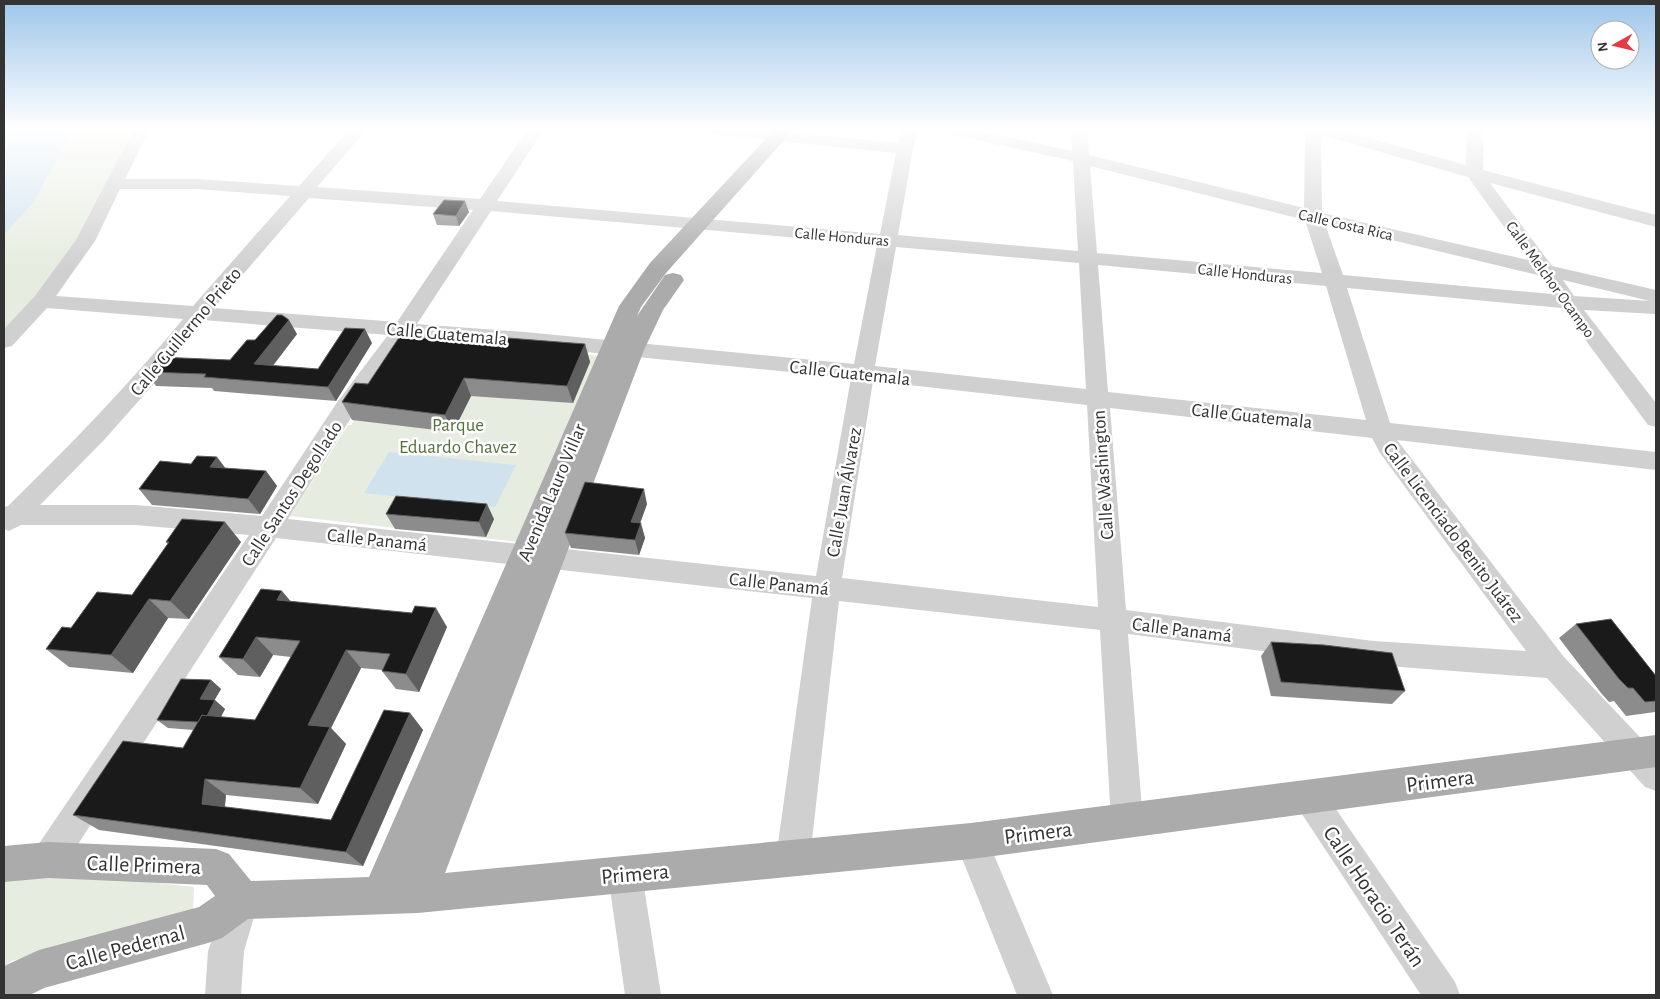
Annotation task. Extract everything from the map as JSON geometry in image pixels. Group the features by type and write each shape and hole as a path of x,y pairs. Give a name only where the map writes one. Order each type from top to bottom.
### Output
{"main road":[{"name":"Avenida Lauro Villar","path":"380,896 536,556 622,349 630,306 658,268 709,224 753,176"},
{"name":"Avenida Lauro Villar","path":"418,894 536,556"},
{"name":"Primera","path":"418,894 971,841 1309,797 1649,761"},
{"name":"Calle Primera","path":"4,864 48,860 216,867 242,900"},
{"path":"242,900 418,894"},
{"name":"Calle Pedernal","path":"4,987 38,970 208,924 242,900"}],"street":[{"path":"4,341 42,300 85,241 119,176"},
{"name":"Calle Guillermo Prieto","path":"7,520 96,434 150,374 199,312 317,176"},
{"name":"Calle Santos Degollado","path":"48,860 346,408 403,329 504,176"},
{"name":"Calle Juan Álvarez","path":"793,858 827,588 863,372 901,176"},
{"name":"Calle Washington","path":"1082,176 1090,258 1097,398 1127,821"},
{"name":"Calle Costa Rica","path":"1151,176 1313,216 1656,296"},
{"name":"Calle Licenciado Benito Juárez","path":"1313,176 1313,216 1380,430 1388,446 1554,666 1649,761"},
{"name":"Calle Melchor Ocampo","path":"1476,176 1656,419"},
{"path":"1484,176 1656,221"},
{"name":"Calle Honduras","path":"115,184 183,183 484,205 1090,258 1335,282 1656,308"},
{"name":"Calle Guatemala","path":"42,300 403,329 863,372 1656,462"},
{"name":"Calle Panamá","path":"7,520 136,515 269,527 1113,620 1374,653 1554,666"},
{"name":"Calle Horacio Terán","path":"1309,797 1442,995"},
{"path":"971,841 1035,995"},
{"path":"625,874 643,995"},
{"path":"223,995 226,951 242,900"}],"green space":[{"path":"48,176 112,176 79,237 36,298 4,329 4,235 33,203"},
{"name":"Parque Eduardo Chavez","path":"404,336 602,356 519,542 290,516 348,425 351,425"},
{"path":"49,871 194,887 193,911 12,961 4,966 4,877"}],"water":[{"path":"4,176 48,176 33,203 4,235"},
{"path":"389,452 516,465 495,507 364,493"}],"building":[{"path":"444,200 465,201 456,216 433,214"},
{"path":"277,315 282,315 289,320 254,364 318,369 345,328 365,329 328,387 204,377 206,374 146,372 158,357 230,360 247,340 255,340"},
{"path":"400,336 504,345 508,338 585,344 567,386 464,378 445,415 342,402 355,383 368,384"},
{"path":"197,456 217,457 210,467 266,471 248,499 139,489 160,461 191,464"},
{"path":"585,482 644,489 631,522 641,523 635,540 565,533"},
{"path":"396,496 487,504 479,522 386,514"},
{"path":"182,519 225,522 170,601 149,599 111,655 46,649 62,627 71,628 97,592 132,595 169,542 166,542"},
{"path":"261,589 282,591 277,600 412,613 415,606 436,608 406,674 382,671 390,654 346,650 308,725 330,727 300,788 205,779 202,804 331,820 384,710 410,713 346,852 73,815 123,741 183,748 202,715 255,720 300,641 256,637 243,659 219,657"},
{"path":"1611,619 1656,676 1656,701 1645,702 1633,688 1628,688 1576,624"},
{"path":"1271,642 1324,645 1392,653 1405,691 1281,682"},
{"path":"181,679 211,680 200,699 215,700 207,716 202,715 198,722 157,720"}]}
